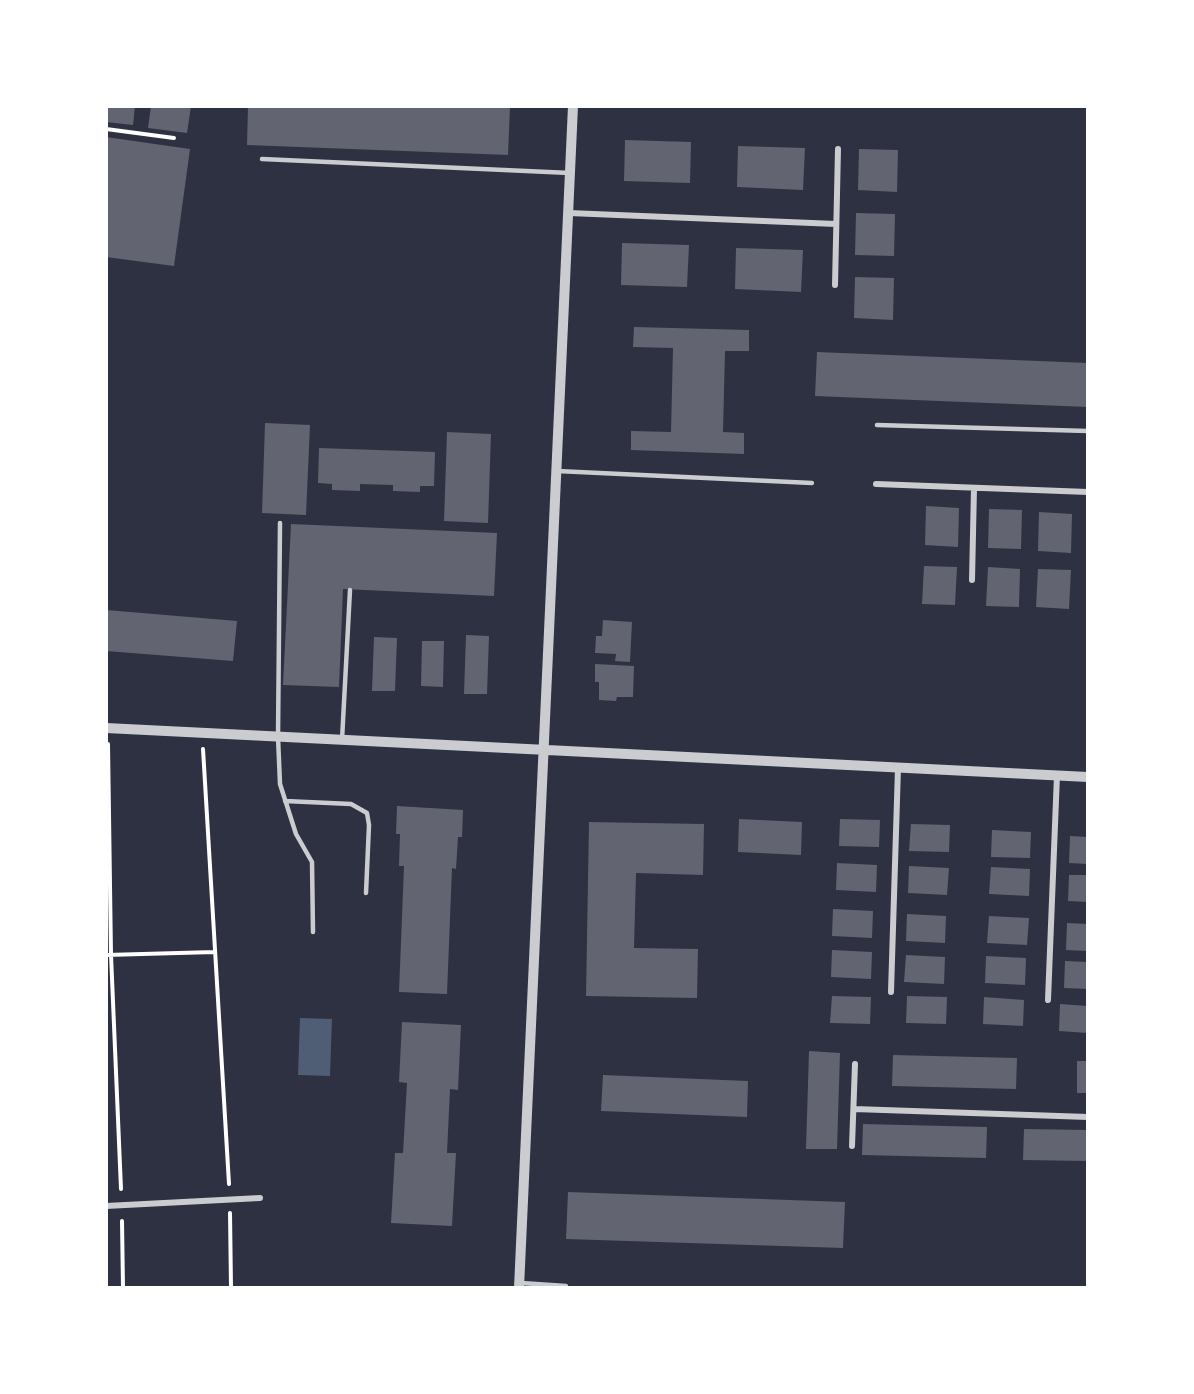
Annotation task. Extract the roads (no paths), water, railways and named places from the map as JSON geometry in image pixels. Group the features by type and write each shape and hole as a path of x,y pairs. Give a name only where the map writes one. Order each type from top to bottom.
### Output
{"street":[{"path":"519,1285 573,106"},
{"path":"835,285 838,149"},
{"path":"569,213 836,224"},
{"path":"876,484 1088,492"},
{"path":"972,580 974,488"},
{"path":"107,728 1088,777"},
{"path":"891,992 898,768"},
{"path":"1048,1000 1057,775"},
{"path":"852,1146 855,1064"},
{"path":"854,1109 1088,1117"},
{"path":"106,1206 260,1198"}],"lane":[{"path":"262,159 570,173"},
{"path":"877,425 1088,431"},
{"path":"557,471 812,483"},
{"path":"280,523 278,737 280,784 296,834 312,862 313,932"},
{"path":"342,740 350,590"},
{"path":"285,801 351,804 367,813 369,825 366,893"},
{"path":"519,1285 566,1286"}],"water":[{"path":"300,1018 332,1019 330,1076 298,1075"}]}
